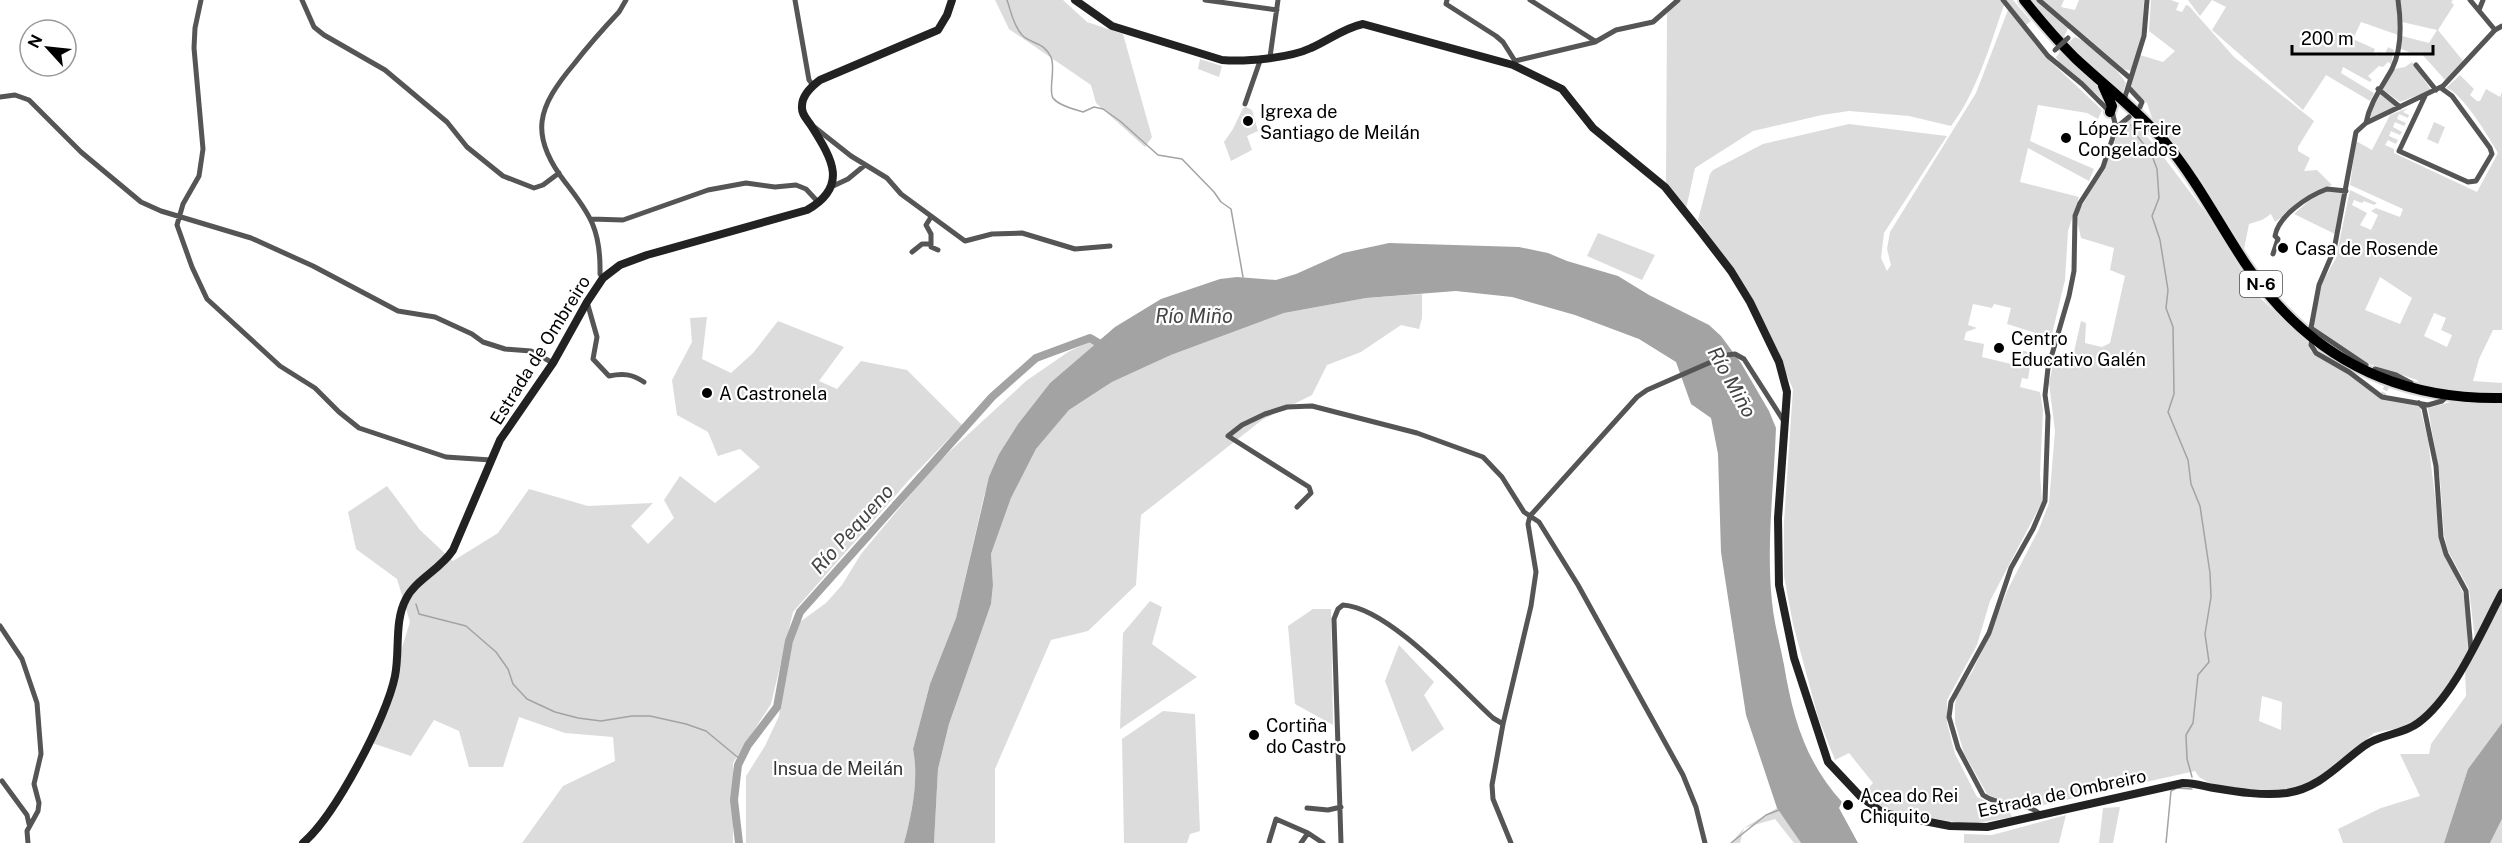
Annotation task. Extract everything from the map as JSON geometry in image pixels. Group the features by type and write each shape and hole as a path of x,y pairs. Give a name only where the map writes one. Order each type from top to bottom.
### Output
{"highway":[{"name":"N-6","path":"2024,0 2073,55 2162,139 2182,163 2245,262 2277,305 2309,333 2373,374 2447,396 2502,398"},
{"path":"2100,80 2112,106 2111,114 2131,108"}],"street":[{"path":"201,0 195,28 194,48 203,148 199,176 178,215 177,225 179,235 207,299 279,366 315,388 359,428 446,457 491,460"},
{"path":"302,0 314,27 385,70 447,122 467,147 503,176 534,188 543,185 560,173"},
{"path":"603,278 600,274 597,237 591,219 583,203 560,173 544,146 541,125 545,106 556,85 619,12 626,0"},
{"path":"795,0 809,80 813,85"},
{"path":"831,186 833,165 812,125 803,114 801,105 813,85 938,30 947,15 952,0"},
{"name":"Estrada de Ombreiro","path":"1075,0 1112,26 1222,60 1237,61 1270,57 1310,49 1353,26 1363,24 1514,63 1562,89 1593,128 1665,187 1725,263 1750,302 1779,362 1787,392 1778,518 1779,585 1794,658 1828,762 1860,796 1878,810 1898,817 1970,828 1987,827 2184,783 2198,783 2207,787 2247,793 2288,793 2307,788 2331,773 2370,742 2407,730 2426,717 2445,695 2502,593"},
{"path":"1205,0 1277,10"},
{"path":"1270,57 1278,0"},
{"path":"1447,0 1446,4 1503,42 1514,63 1595,42 1616,30 1653,22 1678,0"},
{"path":"1530,0 1595,42"},
{"path":"2003,0 2048,56 2082,84 2111,114 2116,128"},
{"path":"2039,0 2130,78"},
{"path":"2131,108 2128,87 2144,36 2147,0"},
{"path":"2366,123 2378,89 2393,68 2400,36 2398,0"},
{"path":"2470,0 2495,30"},
{"path":"2479,10 2483,0"},
{"path":"2447,396 2436,404 2382,397 2349,372 2316,353 2311,345 2309,333 2319,285 2333,256 2354,136 2366,123 2438,89 2495,30 2502,27"},
{"path":"2048,56 2075,30"},
{"path":"1245,104 1261,58"},
{"path":"2416,65 2438,89 2451,96 2491,152 2490,158 2476,181 2468,182 2398,151 2425,96"},
{"path":"2041,814 2036,809 2008,805 1983,795 1958,748 1949,717 1951,702 1989,633 2011,568 2033,529 2045,501 2048,417 2045,394 2050,360 2072,281 2076,254 2075,216 2080,203 2103,166 2116,128 2131,108 2142,102 2128,87"},
{"path":"2378,89 2400,107"},
{"path":"0,97 15,95 29,100 81,152 128,193 161,211 251,238 313,266 398,311 435,317 472,334 483,342 505,349 531,351 553,363"},
{"path":"812,125 886,178 901,194 965,241 992,234 1022,233 1075,249 1110,246"},
{"path":"591,219 623,220 708,190 746,183 775,188 796,185 806,189 819,203 831,186 848,178 865,165"},
{"path":"2273,254 2278,239 2275,236 2279,223 2294,210 2318,192 2327,189 2346,191"},
{"name":"Estrada de Ombreiro","path":"303,843 326,817 345,788 389,697 395,676 401,617 406,597 414,587 446,560 453,550 483,485 500,440 553,363 603,278 620,265 647,255 807,210 819,203"},
{"path":"931,217 926,225 931,234 931,247 938,250"},
{"path":"912,252 922,244 931,244"},
{"path":"587,302 597,337 593,359 597,365 609,376 623,373 636,376 644,381"},
{"path":"1511,843 1493,799 1492,785 1503,724 1531,606 1536,572 1528,524 1530,516 1637,397 1727,355 1738,355 1744,359 1786,424"},
{"path":"2419,403 2424,408 2434,450 2441,537 2446,554 2466,591 2471,650"},
{"path":"1297,507 1311,493 1309,487 1228,436 1242,425 1264,414 1287,407 1312,406 1417,433 1483,457 1502,477 1524,512 1539,522 1578,585 1683,775 1696,807 1705,843"},
{"path":"1341,843 1334,620 1338,609 1343,605 1361,608 1386,622 1412,642 1493,718 1503,724"},
{"path":"0,626 21,659 37,703 41,754 34,784 39,803 38,811 29,824"},
{"path":"2,781 27,814 28,843"},
{"path":"1307,808 1328,810 1341,807"},
{"path":"1269,842 1276,819 1308,833 1323,843"},
{"path":"1301,843 1308,833"}],"green space":[{"path":"995,0 1063,0 1087,22 1123,34 1152,137 1145,147 1096,103 1091,85 1009,29"},
{"path":"1674,0 2000,0 2004,5 1976,83 1951,126 1909,116 1849,111 1753,131 1695,168 1686,209 1666,182 1667,14"},
{"path":"2006,0 2013,0 2031,21 2026,25"},
{"path":"2028,0 2037,0 2068,28 2064,37 2047,23"},
{"path":"2043,0 2064,0 2061,7 2075,10 2079,0 2144,0 2142,39 2131,71 2124,69"},
{"path":"2151,0 2171,0 2179,3 2176,10 2182,12 2186,5 2189,6 2234,57 2314,121 2298,147 2298,151 2310,158 2304,171 2317,170 2332,185 2320,190 2275,222 2271,214 2249,224 2244,249 2199,176 2152,118 2147,103 2130,88 2140,55 2163,62 2175,51 2149,31"},
{"path":"2188,0 2212,0 2200,16"},
{"path":"2212,0 2397,0 2398,35 2361,22 2353,39 2375,49 2373,54 2377,56 2380,52 2385,54 2388,47 2394,50 2391,64 2388,62 2383,67 2379,66 2368,76 2372,80 2370,82 2343,67 2341,73 2374,93 2370,101 2326,75 2303,110 2212,30 2226,7"},
{"path":"2400,0 2453,0 2451,2 2454,5 2438,30 2464,62 2446,81 2420,52 2416,55 2399,48 2402,36 2429,43 2437,30 2402,22"},
{"path":"2008,10 2051,62 2102,110 2098,119 2087,113 2038,105 2030,141 2094,169 2089,181 2028,148 2020,182 2079,197 2068,231 2065,280 2051,338 2007,324 2011,308 1994,304 1992,308 1973,304 1968,325 1977,328 1966,332 1964,340 1984,344 1982,357 2015,365 2020,350 2032,353 2028,379 2022,378 2020,387 2040,392 2043,410 2040,474 2042,502 1990,601 1977,645 1947,700 1947,723 1955,754 1977,797 2010,813 2012,817 1977,823 1955,822 1896,812 1880,806 1864,793 1873,783 1849,753 1835,760 1818,717 1793,624 1784,576 1784,522 1793,389 1770,338 1733,269 1698,220 1713,170 1763,144 1849,124 1947,136 1884,233 1881,258 1887,271 1891,265 1887,249 1890,232 1976,93"},
{"path":"2075,37 2097,51 2116,69 2126,83 2123,92 2068,43"},
{"path":"2060,52 2101,89 2108,101 2102,99 2060,63 2056,57"},
{"path":"1200,59 1222,66 1219,77 1198,69"},
{"path":"2412,62 2431,90 2400,102 2382,89 2394,69 2405,67"},
{"path":"2460,75 2474,89 2470,95 2477,101 2480,101 2486,89 2500,97 2502,92 2502,330 2493,330 2479,359 2473,381 2502,383 2502,392 2463,393 2421,386 2417,380 2363,362 2313,328 2322,283 2336,258 2350,190 2377,203 2374,205 2354,200 2352,205 2367,213 2360,225 2371,230 2378,215 2371,211 2376,208 2400,217 2403,209 2350,185 2356,141 2372,150 2390,115 2408,108 2403,112 2409,115 2408,118 2399,114 2397,119 2406,123 2404,126 2395,122 2393,127 2402,132 2400,135 2391,131 2389,136 2398,140 2396,144 2388,140 2385,145 2394,149 2394,153 2477,192 2498,153 2460,98 2446,88","holes":["2380,277 2412,298 2400,324 2365,310","2434,313 2446,318 2441,330 2452,335 2447,347 2424,336"]},
{"path":"2378,93 2397,106 2372,118 2370,116"},
{"path":"1243,108 1252,110 1258,131 1247,136 1252,150 1231,161 1224,142"},
{"path":"2131,118 2205,212 2256,294 2308,343 2311,351 2347,373 2377,396 2414,403 2420,407 2428,440 2441,545 2466,600 2468,651 2432,707 2418,719 2399,728 2374,733 2315,783 2288,790 2258,791 2211,784 2199,777 2195,771 2039,806 2007,801 1987,794 1964,753 1955,723 1957,693 1972,672 2049,503 2055,431 2049,383 2055,356 2070,369 2081,321 2086,323 2085,343 2102,347 2110,343 2125,276 2110,270 2114,248 2081,238 2077,220 2079,211 2113,149 2117,133","holes":["2262,696 2282,702 2281,730 2259,721"]},
{"path":"2434,122 2445,127 2438,144 2427,139"},
{"path":"2336,189 2343,194 2335,234 2294,214 2319,194"},
{"path":"1598,233 1655,255 1642,280 1587,256"},
{"path":"1422,294 1422,318 1419,329 1401,325 1361,352 1327,365 1312,395 1262,420 1141,515 1136,585 1088,631 1051,640 995,769 995,843 934,843 938,769 949,724 991,604 993,585 991,554 1011,498 1036,449 1069,410 1112,382 1171,355 1284,313 1366,298"},
{"path":"707,317 702,359 731,373 753,353 778,321 844,347 819,381 837,389 861,361 907,370 962,425 909,480 793,612 771,704 733,763 733,843 522,843 563,786 615,761 613,737 565,733 519,717 503,767 469,767 459,731 434,720 411,756 372,743 410,622 397,579 356,549 348,512 387,486 420,530 453,561 498,533 529,489 588,506 653,503 631,526 648,544 674,518 664,500 680,476 715,503 760,467 740,449 718,456 708,432 677,415 672,380 692,342 690,318"},
{"name":"Insua de Meilán","path":"1091,341 1095,344 1050,383 1018,424 999,454 984,496 956,618 930,684 913,749 915,784 904,843 746,843 746,776 765,746 779,716 782,688 797,624 826,603 842,585 861,554 936,464 1026,381 1068,352"},
{"path":"2451,402 2502,404 2502,589 2475,640 2469,589 2448,551 2444,535 2440,478 2428,408"},
{"path":"2502,598 2502,723 2468,769 2444,843 2343,843 2338,829 2381,808 2420,796 2400,754 2429,754 2431,744 2466,696 2465,668"},
{"path":"1150,601 1162,607 1152,644 1197,677 1120,729 1123,633"},
{"path":"1313,609 1331,609 1333,725 1295,704 1288,626"},
{"path":"1399,645 1434,682 1424,695 1444,729 1412,752 1385,681"},
{"path":"1163,711 1195,714 1200,831 1190,834 1187,843 1124,843 1122,739"},
{"path":"2120,807 2113,843 2099,843 2103,808"},
{"path":"1777,808 1801,843 1794,843 1775,819 1744,828"},
{"path":"2066,815 2059,843 1964,843 1964,834 1992,835"},
{"path":"2502,819 2502,843 2490,843"},
{"path":"1744,828 1740,843 1731,843"}],"water":[{"name":"Río Miño","path":"1389,243 1519,247 1548,253 1618,276 1649,295 1709,325 1721,336 1741,363 1769,411 1776,428 1770,580 1776,626 1792,703 1802,738 1829,787 1842,802 1839,808 1858,843 1801,843 1777,808 1746,715 1721,552 1718,454 1711,418 1691,404 1676,362 1639,339 1575,315 1512,297 1456,291 1366,298 1284,313 1171,355 1112,382 1069,410 1036,449 1011,498 991,554 993,585 991,604 949,724 938,769 934,843 904,843 915,784 913,749 930,684 956,618 989,477 999,454 1018,424 1050,383 1115,327 1161,299 1220,279 1237,277 1276,280 1296,274 1343,253"},
{"path":"2502,723 2502,819 2490,843 2444,843 2468,769"}],"waterway":[{"path":"1007,0 1014,22 1022,35 1044,48 1051,57 1053,67 1051,90 1056,101 1083,112 1094,107 1103,109 1158,155 1182,159 1221,202 1231,209 1243,277"},
{"path":"2131,125 2133,131 2151,153 2157,169 2159,198 2152,216 2160,240 2168,290 2166,308 2173,327 2174,394 2168,412 2188,460 2191,484 2200,506 2210,573 2211,597 2205,634 2209,662 2198,675 2193,723 2186,735 2187,759 2192,777"},
{"name":"Río Pequeno","path":"739,843 734,800 738,765 748,745 777,707 789,641 800,612 992,397 1036,358 1090,338 1107,348"},
{"path":"416,604 419,614 466,626 496,652 508,669 513,684 527,699 555,712 578,718 601,721 632,716 650,716 686,724 706,731 741,760"},
{"path":"2166,843 2171,791 2177,788 2192,789"},
{"path":"1731,843 1766,815 1779,810"}],"tunnel":[{"path":"2382,397 2390,379"}],"place":[{"name":"Igrexa de Santiago de Meilán","path":"1248,121"},
{"name":"López Freire Congelados","path":"2066,138"},
{"name":"Casa de Rosende","path":"2283,248"},
{"name":"Centro Educativo Galén","path":"1999,348"},
{"name":"A Castronela","path":"707,393"},
{"name":"Cortiña do Castro","path":"1254,735"},
{"name":"Acea do Rei Chiquito","path":"1848,805"}]}
